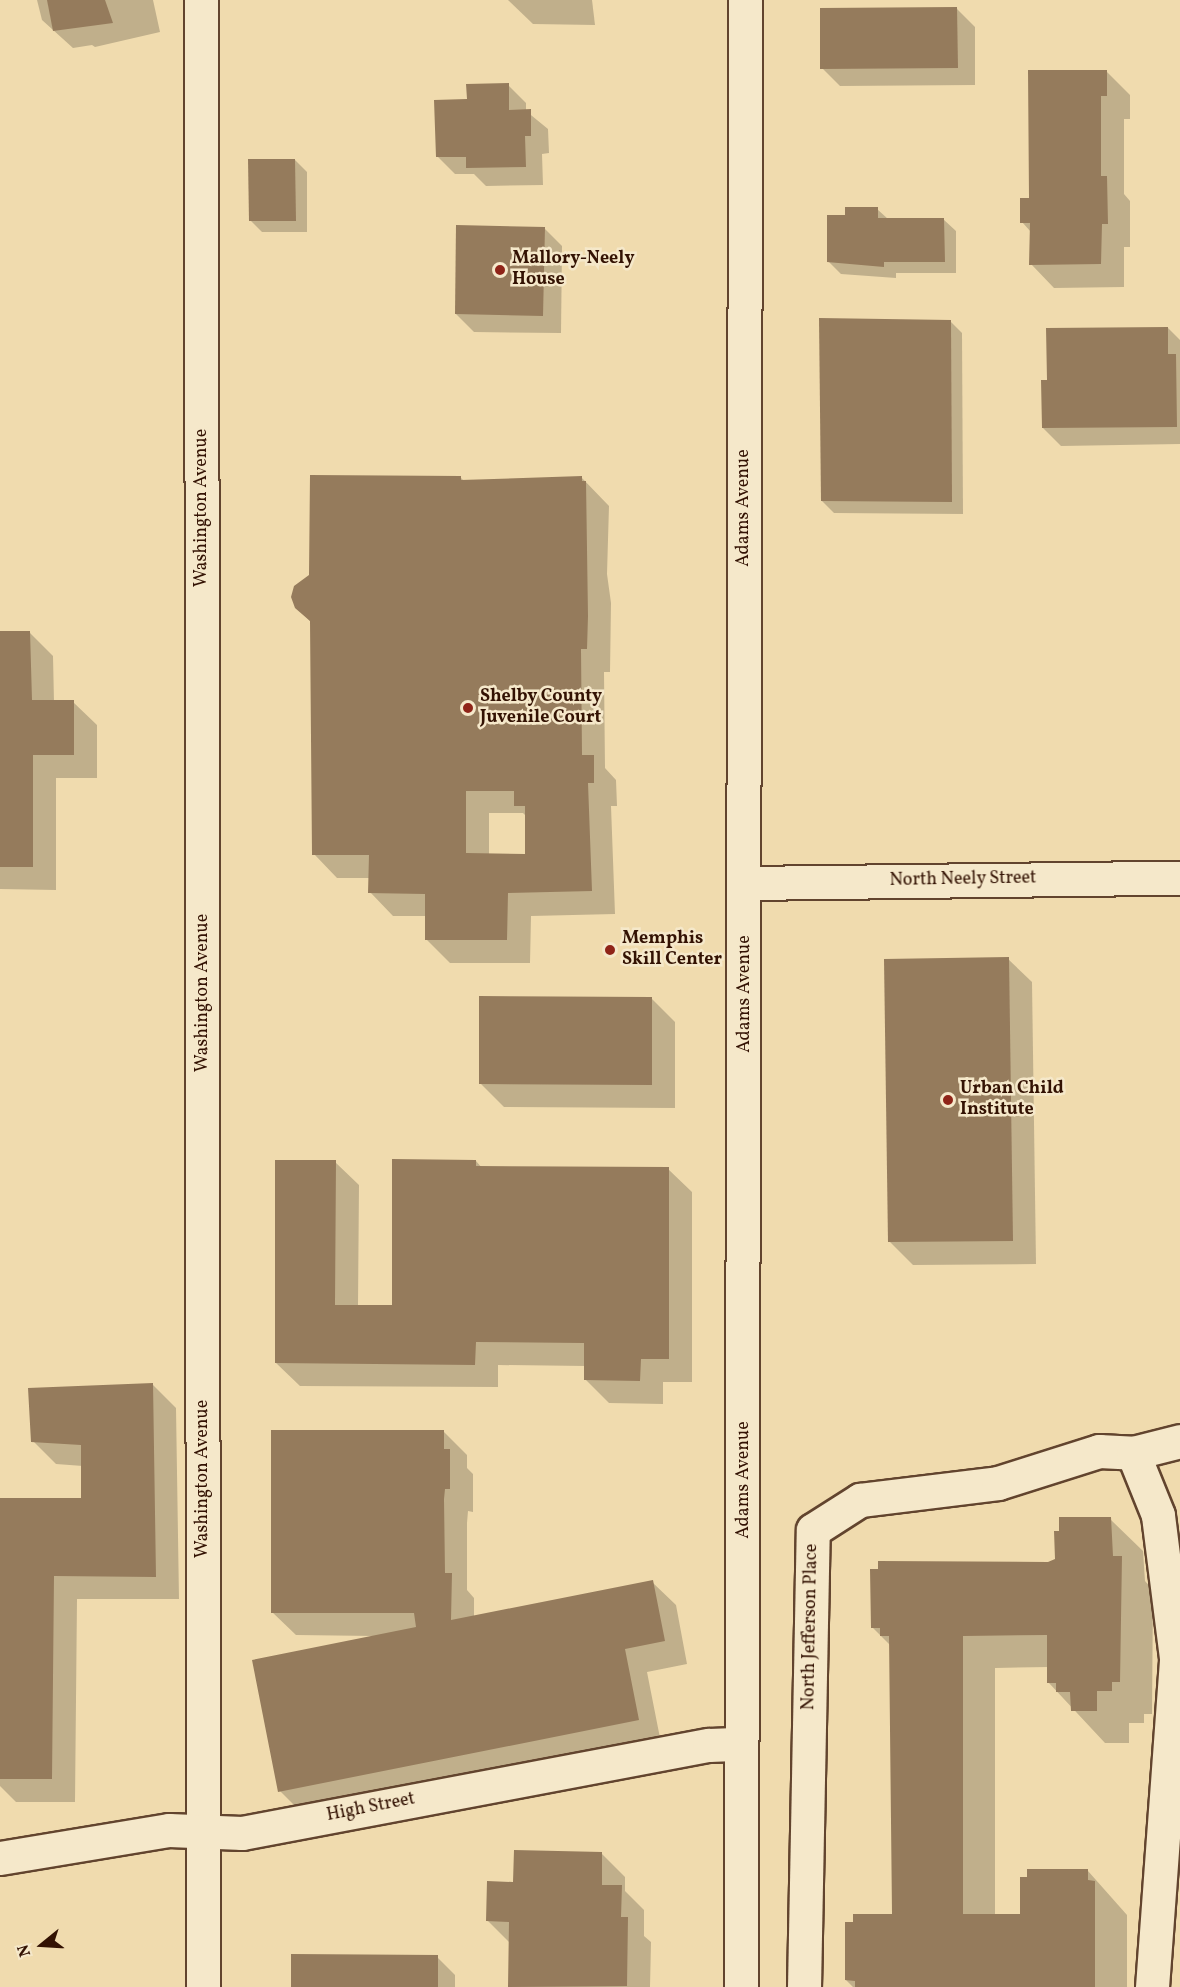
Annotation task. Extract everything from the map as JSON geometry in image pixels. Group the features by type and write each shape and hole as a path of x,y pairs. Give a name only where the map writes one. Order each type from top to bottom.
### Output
{"street":[{"name":"Washington Avenue","path":"201,0 203,1987"},
{"name":"Adams Avenue","path":"741,1987 745,0"},
{"name":"North Neely Street","path":"745,883 1180,878"},
{"path":"1152,1987 1176,1658 1158,1515 1133,1453 1180,1441"},
{"name":"North Jefferson Place","path":"804,1987 813,1530 860,1500 998,1483 1099,1451 1133,1453"},
{"name":"High Street","path":"0,1858 169,1830 203,1834 242,1833 709,1745 741,1744"}],"building":[{"path":"47,0 105,0 113,23 53,31"},
{"path":"957,7 958,68 820,69 820,8"},
{"path":"1028,70 1107,70 1107,96 1101,96 1101,176 1107,176 1108,224 1102,224 1101,264 1029,265 1030,223 1020,223 1020,198 1029,198"},
{"path":"509,83 509,110 531,109 531,136 525,136 526,167 466,168 466,157 436,157 434,100 467,99 466,84"},
{"path":"248,159 295,159 296,221 249,221"},
{"path":"845,207 878,207 878,218 944,218 945,262 884,262 884,267 827,262 827,215 845,215"},
{"name":"Mallory-Neely House","path":"456,225 545,227 543,316 455,314"},
{"path":"819,318 951,320 952,502 821,501"},
{"path":"1168,327 1168,354 1176,354 1177,427 1042,428 1041,380 1047,380 1046,328"},
{"path":"310,475 461,476 461,480 582,476 582,481 586,481 588,616 587,649 581,649 582,755 594,755 594,783 588,783 592,891 508,893 507,940 425,940 425,894 368,893 369,855 312,855 310,621 295,608 291,597 294,586 309,575","holes":["466,791 514,791 514,806 525,806 525,854 466,853"]},
{"path":"0,631 30,631 32,700 74,700 74,755 33,755 33,867 0,867"},
{"name":"Urban Child Institute","path":"1009,957 1013,1241 888,1242 884,959"},
{"path":"479,996 652,997 652,1085 479,1084"},
{"path":"392,1159 476,1160 476,1166 669,1167 669,1359 641,1359 640,1381 584,1380 584,1343 476,1342 475,1365 275,1363 275,1160 336,1160 335,1305 392,1305"},
{"path":"153,1383 156,1577 54,1576 52,1779 0,1779 0,1498 81,1498 81,1445 31,1442 28,1388"},
{"path":"271,1430 444,1430 444,1449 450,1449 450,1489 445,1489 444,1499 445,1573 452,1573 451,1620 653,1580 665,1641 625,1649 639,1720 278,1792 252,1660 416,1627 414,1613 271,1613"},
{"path":"1059,1517 1111,1517 1113,1556 1122,1556 1120,1682 1112,1682 1112,1691 1097,1691 1097,1711 1071,1711 1070,1692 1056,1692 1056,1683 1047,1683 1047,1635 963,1636 963,1914 1020,1914 1020,1877 1027,1877 1027,1869 1088,1869 1088,1880 1095,1881 1095,1987 855,1987 855,1981 845,1980 845,1922 853,1922 853,1914 892,1914 889,1636 880,1636 880,1628 871,1628 870,1569 878,1569 878,1561 1048,1562 1055,1559 1054,1531 1059,1531"},
{"path":"514,1850 602,1852 602,1885 622,1885 621,1917 628,1917 627,1986 508,1987 509,1922 486,1921 487,1881 513,1882"},
{"path":"291,1954 438,1955 438,1987 291,1987"}],"place":[{"name":"Mallory-Neely House","path":"500,270"},
{"name":"Shelby County Juvenile Court","path":"468,708"},
{"name":"Memphis Skill Center","path":"610,950"},
{"name":"Urban Child Institute","path":"948,1100"}]}
